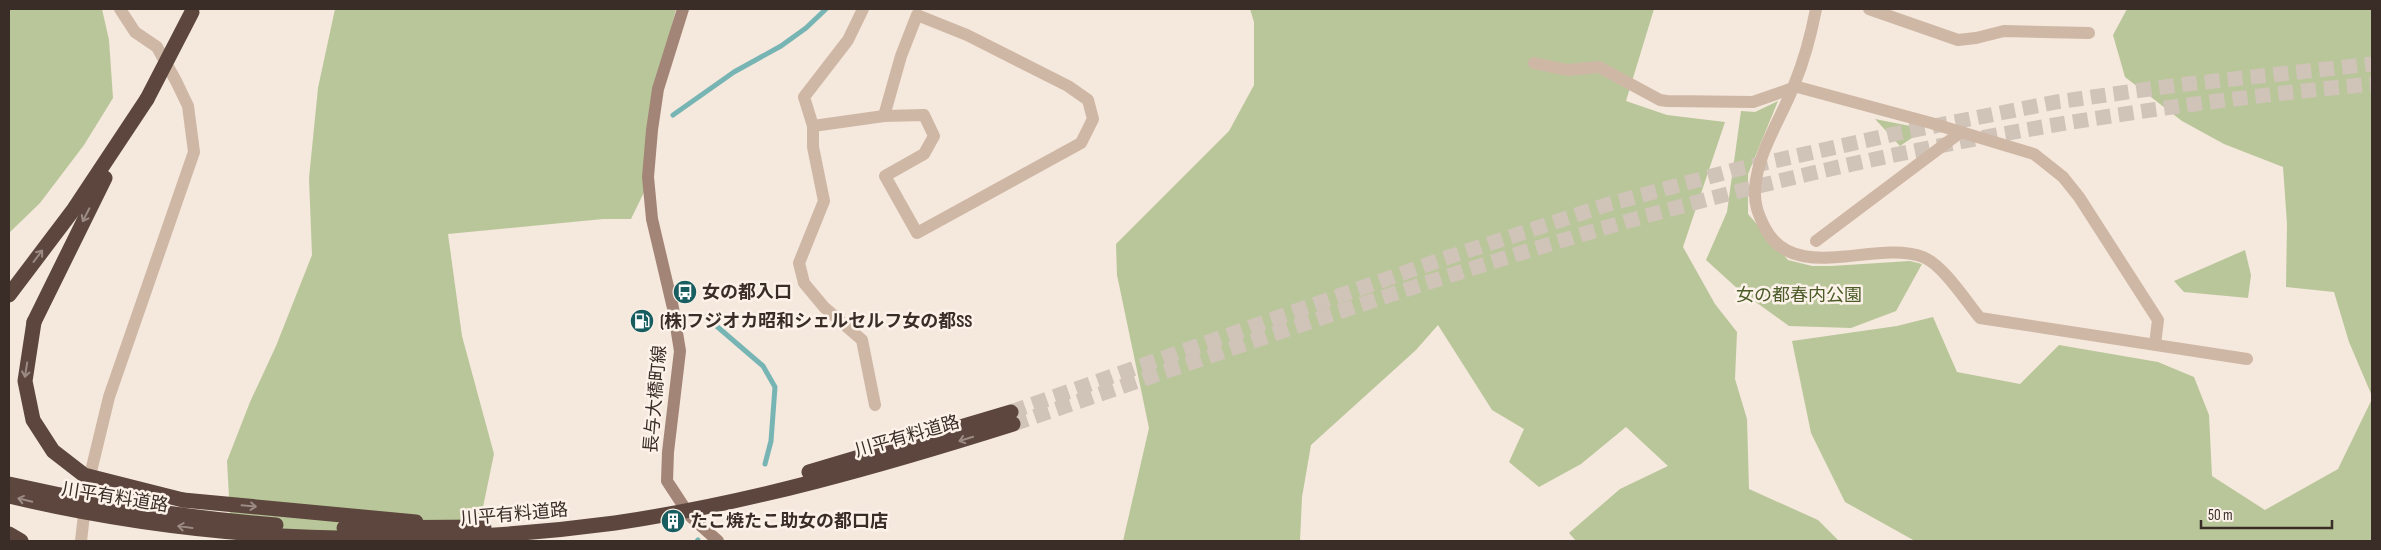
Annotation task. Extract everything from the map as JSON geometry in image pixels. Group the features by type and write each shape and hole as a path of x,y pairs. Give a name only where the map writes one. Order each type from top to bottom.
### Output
{"highway":[{"path":"9,295 74,209 131,125 147,99 193,11"},
{"path":"131,125 52,282 34,322 25,381 33,420 53,451 84,475 183,500 462,536"},
{"name":"川平有料道路","path":"9,496 70,511 209,531 301,538 462,536 512,525 615,512 746,488 1012,418"},
{"name":"川平有料道路","path":"9,484 72,498 210,520 302,528 462,536"},
{"path":"9,534 22,541"}],"main road":[{"name":"長与大橋町線","path":"683,9 658,89 648,177 652,219 673,308 680,352 668,452 667,481 690,516 718,541"}],"street":[{"path":"81,541 87,488 109,397 194,152 188,106 176,81 157,47 135,32 120,9"},
{"path":"863,9 848,40 804,97 813,126 814,147 824,201 799,263 804,284 824,307 862,340 875,405"},
{"path":"1816,9 1794,87 1769,139 1755,187 1756,210 1770,237 1793,254 1825,258 1908,252 1926,258 1940,270 1980,318 2247,359"},
{"path":"1869,9 1958,40 1976,38 2004,30 2090,33"},
{"path":"813,126 884,116 924,115 934,136 924,154 885,176 917,233 1081,143 1093,119 1088,100 1068,86 967,35 917,15 901,56 884,116"},
{"path":"1534,63 1567,70 1599,67 1660,100 1753,102 1794,87 1961,132 2034,154 2064,177 2079,197 2158,320 2155,344"},
{"path":"1816,241 1961,132"}],"green space":[{"path":"9,9 102,9 109,40 113,98 84,145 40,203 9,233"},
{"path":"335,9 676,9 651,109 650,180 631,219 603,219 448,234 462,336 494,454 476,541 235,541 231,533 227,461 312,255 309,178 318,88"},
{"path":"1250,9 1654,9 1626,101 1667,115 1725,122 1683,247 1715,304 1737,332 1735,379 1747,419 1749,489 1818,520 1839,541 1576,541 1569,533 1620,489 1668,466 1626,427 1581,464 1539,487 1509,462 1524,429 1492,410 1438,325 1416,350 1311,445 1302,497 1300,541 1123,541 1149,428 1117,275 1116,244 1229,131 1254,85 1254,22"},
{"path":"2127,9 2372,9 2372,396 2349,342 2334,292 2286,287 2287,224 2283,167 2224,144 2182,121 2125,77 2113,35"},
{"name":"女の都春内公園","path":"1778,101 1748,174 1748,214 1788,260 1812,266 1910,261 1922,264 1896,311 1851,328 1789,326 1739,290 1706,260 1727,212 1741,111 1755,112"},
{"path":"1875,119 1925,129 1900,146"},
{"path":"2245,250 2251,275 2248,298 2184,292 2174,281"},
{"path":"1933,317 1957,372 2020,384 2059,345 2158,362 2194,377 2209,415 2212,476 2265,510 2338,469 2372,399 2372,541 1915,541 1845,502 1811,433 1792,341 1897,326"}],"waterway":[{"path":"673,115 734,72 781,46 806,28 826,9"},
{"path":"706,317 763,366 775,387 771,441 765,464"}],"tunnel":[{"path":"1011,412 1443,259 1609,204 1738,169 1899,133 2056,102 2178,85 2372,64"},
{"path":"1013,424 1464,271 1556,242 1739,191 1896,155 2054,125 2212,102 2372,84"}],"place":[{"name":"女の都入口","path":"685,292"},
{"name":"(株)フジオカ昭和シェルセルフ女の都SS","path":"642,321"},
{"name":"たこ焼たこ助女の都口店","path":"673,521"}]}
